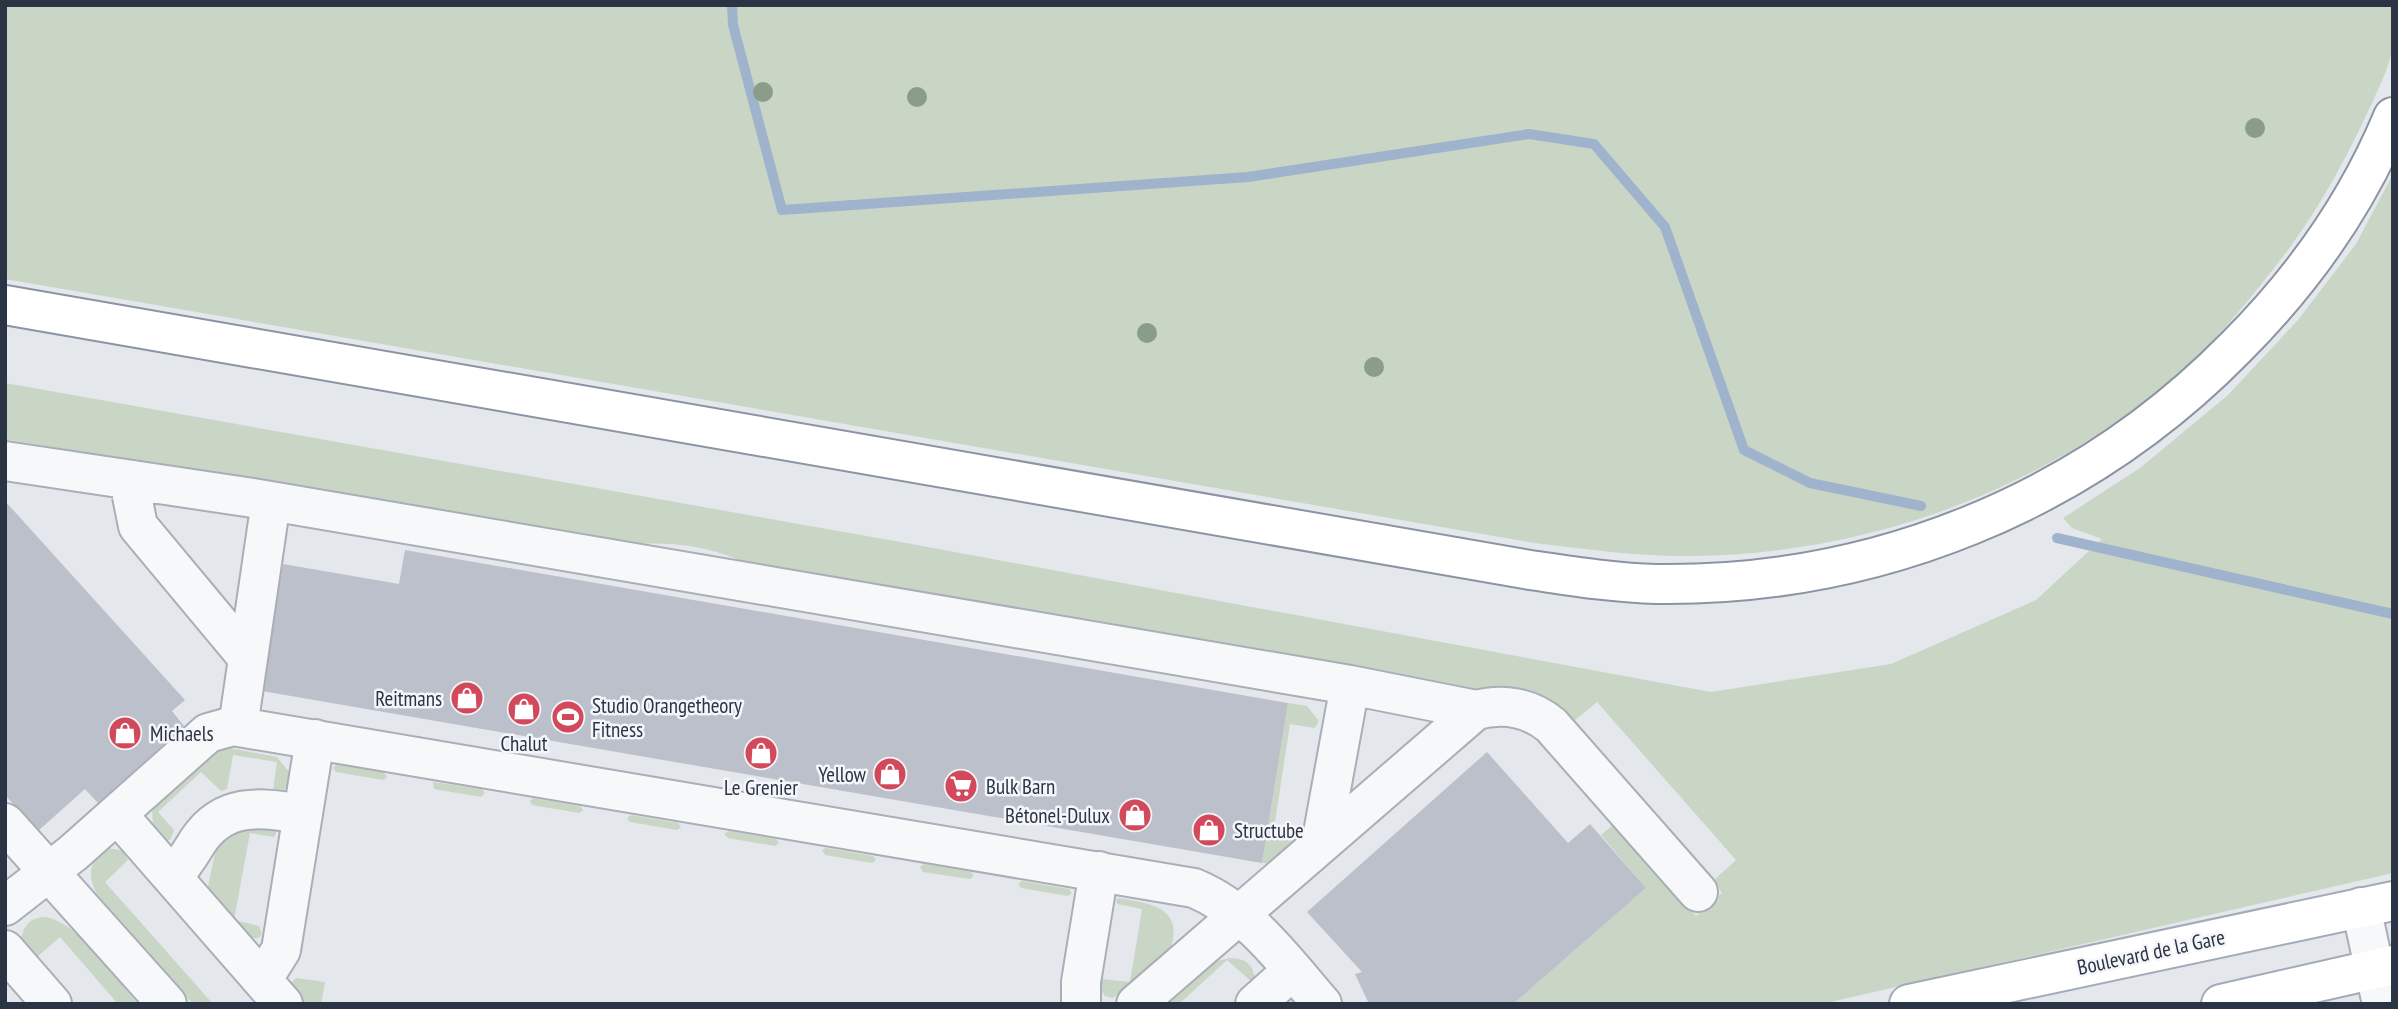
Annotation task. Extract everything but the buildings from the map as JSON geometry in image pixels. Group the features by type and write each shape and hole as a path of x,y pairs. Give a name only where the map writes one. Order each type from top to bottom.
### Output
{"main road":[{"path":"5,305 1530,570 1656,584 1768,578 1865,559 1963,531 2056,486 2127,443 2179,402 2216,368 2297,280 2329,237 2356,191 2393,117"},
{"name":"Boulevard de la Gare","path":"1909,1004 2377,904"},
{"path":"2221,1004 2383,979"}],"street":[{"path":"5,461 271,501 1350,685 1476,710"},
{"path":"133,480 132,496 138,526 248,658"},
{"path":"238,727 271,501"},
{"path":"1321,844 1350,685"},
{"path":"1136,1004 1476,710 1494,705 1530,711 1551,725 1698,892"},
{"path":"5,906 117,814 208,733 218,728 238,727 1194,888 1214,897 1240,915 1322,1004"},
{"path":"271,990 269,969 281,950 315,739"},
{"path":"173,877 211,826 228,813 258,807 303,814"},
{"path":"117,814 271,990"},
{"path":"5,823 167,1004"},
{"path":"1082,1004 1081,982 1099,871"},
{"path":"2377,904 2383,979"},
{"path":"5,950 52,1004"},
{"path":"1255,1004 1293,970"}],"green space":[{"path":"5,5 2393,5 2394,34 2389,64 2363,122 2323,197 2288,250 2245,305 2197,357 2162,388 2110,426 2056,459 2000,488 1881,530 1819,544 1756,553 1672,556 1534,543 5,279"},
{"path":"2393,174 2393,873 1822,1004 1513,1004 1646,888 1601,835 1615,823 1696,916 1722,893 1714,880 1736,860 1597,702 1573,722 1530,700 756,567 718,552 685,545 611,544 5,439 5,383 906,543 1711,692 1891,664 2036,600 2102,539 2072,528 2063,518 2140,468 2228,395 2298,320 2356,244"},
{"path":"1288,703 1307,706 1319,721 1315,728 1290,724 1274,828 1296,831 1299,840 1272,864 1262,863"},
{"path":"226,747 277,757 289,772 288,785 282,793 273,790 277,762 233,755 227,789 221,791 201,772 158,812 174,830 170,840 164,840 153,828 152,805 215,749"},
{"path":"337,764 384,772 387,777 383,780 336,772 333,768"},
{"path":"433,782 482,789 485,793 481,797 434,789"},
{"path":"533,798 580,806 583,810 579,813 532,805 530,801"},
{"path":"631,815 678,823 681,827 677,830 630,822 627,818"},
{"path":"248,825 277,831 274,837 250,833 234,920 259,926 262,934 258,938 249,938 207,891 216,848"},
{"path":"729,831 776,839 779,843 775,846 728,838 724,834"},
{"path":"105,848 122,850 128,860 105,882 213,1004 193,1004 97,894 91,870"},
{"path":"826,848 873,856 876,860 872,863 825,855 822,850"},
{"path":"924,864 971,872 974,876 970,879 923,872 920,867"},
{"path":"1022,881 1069,889 1072,893 1068,896 1021,888 1018,884"},
{"path":"1119,898 1162,910 1173,925 1173,936 1170,950 1113,998 1105,996 1097,983 1102,979 1130,982 1142,909 1117,904 1116,900"},
{"path":"46,917 59,921 84,941 138,1004 118,1004 60,937 37,957 21,940 22,935 32,920"},
{"path":"1230,958 1247,962 1255,977 1251,981 1227,960 1179,1004 1164,1004 1213,962"},
{"path":"296,978 325,982 321,1004 303,1004 293,993 291,983"}],"waterway":[{"path":"732,5 733,25 782,210 1248,177 1529,134 1594,144 1665,227 1744,450 1810,483 1921,506"},
{"path":"2057,538 2393,614"}],"place":[{"name":"Reitmans","path":"467,698"},
{"name":"Chalut","path":"524,709"},
{"name":"Studio Orangetheory Fitness","path":"568,717"},
{"name":"Michaels","path":"125,733"},
{"name":"Le Grenier","path":"761,753"},
{"name":"Yellow","path":"890,774"},
{"name":"Bulk Barn","path":"961,786"},
{"name":"Bétonel-Dulux","path":"1135,815"},
{"name":"Structube","path":"1209,830"}]}
